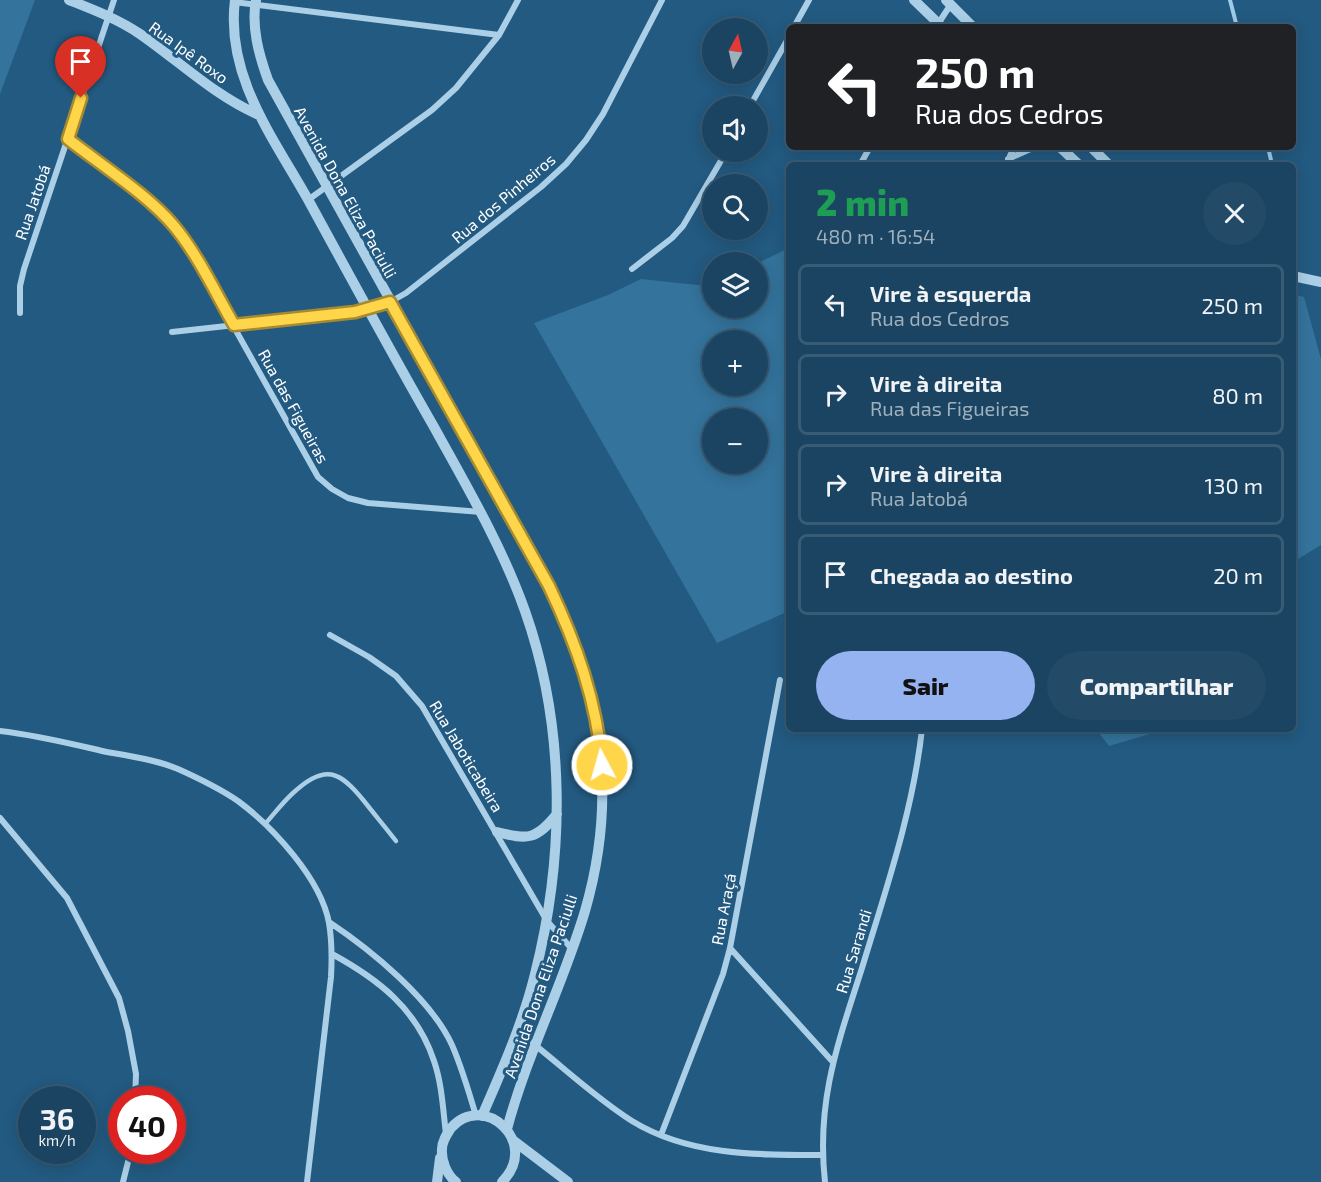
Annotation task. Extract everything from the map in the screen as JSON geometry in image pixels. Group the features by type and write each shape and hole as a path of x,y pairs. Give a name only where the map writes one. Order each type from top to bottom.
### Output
{"street":[{"name":"Rua Ipê Roxo","path":"69,0 109,15 139,33 230,100 259,115"},
{"name":"Rua Jatobá","path":"20,313 20,286 24,269 114,0"},
{"path":"308,200 432,110 456,88 499,35 518,0"},
{"name":"Rua dos Pinheiros","path":"172,333 368,310 390,302 420,283 541,188 566,164 586,140 603,114 662,0"},
{"path":"796,24 809,0"},
{"path":"914,0 937,24"},
{"path":"235,1 499,35"},
{"name":"Avenida Dona Eliza Paciulli","path":"235,1 233,21 239,63 259,115 481,512 515,584 538,653 554,737 557,814 552,887 535,976 517,1030 479,1116"},
{"name":"Avenida Dona Eliza Paciulli","path":"256,2 257,45 268,80 549,586 566,622 590,690 597,720 601,751 602,806 591,883 572,949 507,1129"},
{"path":"940,24 949,2 970,24"},
{"path":"756,96 786,42"},
{"name":"Rua das Figueiras","path":"68,139 158,209 188,244 318,477 332,489 348,498 368,503 481,512"},
{"path":"1007,162 1029,150"},
{"path":"1063,150 1075,162"},
{"path":"1094,150 1106,162"},
{"path":"632,269 672,238 683,226 720,162"},
{"path":"1296,277 1321,282"},
{"name":"Rua Jaboticabeira","path":"330,635 369,657 396,676 422,706 547,921 572,949"},
{"name":"Rua Araçá","path":"661,1135 716,995 730,948 780,680"},
{"path":"0,731 28,735 175,768 202,780 237,801 265,824 308,875 320,896 329,922 332,954 307,1182"},
{"name":"Rua Sarandi","path":"825,1182 822,1155 826,1094 832,1062 906,823 922,732"},
{"path":"497,832 514,837 533,836 540,833 557,814"},
{"path":"0,818 67,898 119,998 128,1031 135,1086"},
{"path":"329,922 356,940 389,969 419,998 437,1021 451,1044 479,1116"},
{"path":"730,948 832,1062"},
{"path":"332,954 363,971 385,988 407,1010 422,1032 434,1062 446,1134 437,1182"},
{"path":"517,1030 611,1107 634,1122 661,1135 693,1146 725,1152 760,1155 822,1155"},
{"path":"446,1134 464,1118 479,1116 496,1120 507,1129 514,1141 568,1182"},
{"path":"502,1182 512,1170 516,1156 514,1141"},
{"path":"442,1149 444,1166 456,1182"},
{"path":"123,1182 128,1164"},
{"path":"502,1182 512,1182"}],"lane":[{"path":"265,824 293,792 322,774 332,774 350,784 396,842"}],"shaded area":[{"path":"0,0 35,0 0,94"},
{"path":"786,249 786,612 717,643 534,323 608,295 641,279 702,285 702,318 768,318 768,258"},
{"path":"1296,295 1304,297 1321,359 1321,545 1296,560"},
{"path":"1098,732 1157,732 1109,746"}],"waterway":[{"path":"1230,0 1236,24"},
{"path":"1269,150 1271,160"}],"route":[{"path":"81,98 68,139 158,209 174,226 188,244 234,325 355,312 390,302 549,586 566,622 590,690 597,720 602,765"}]}
